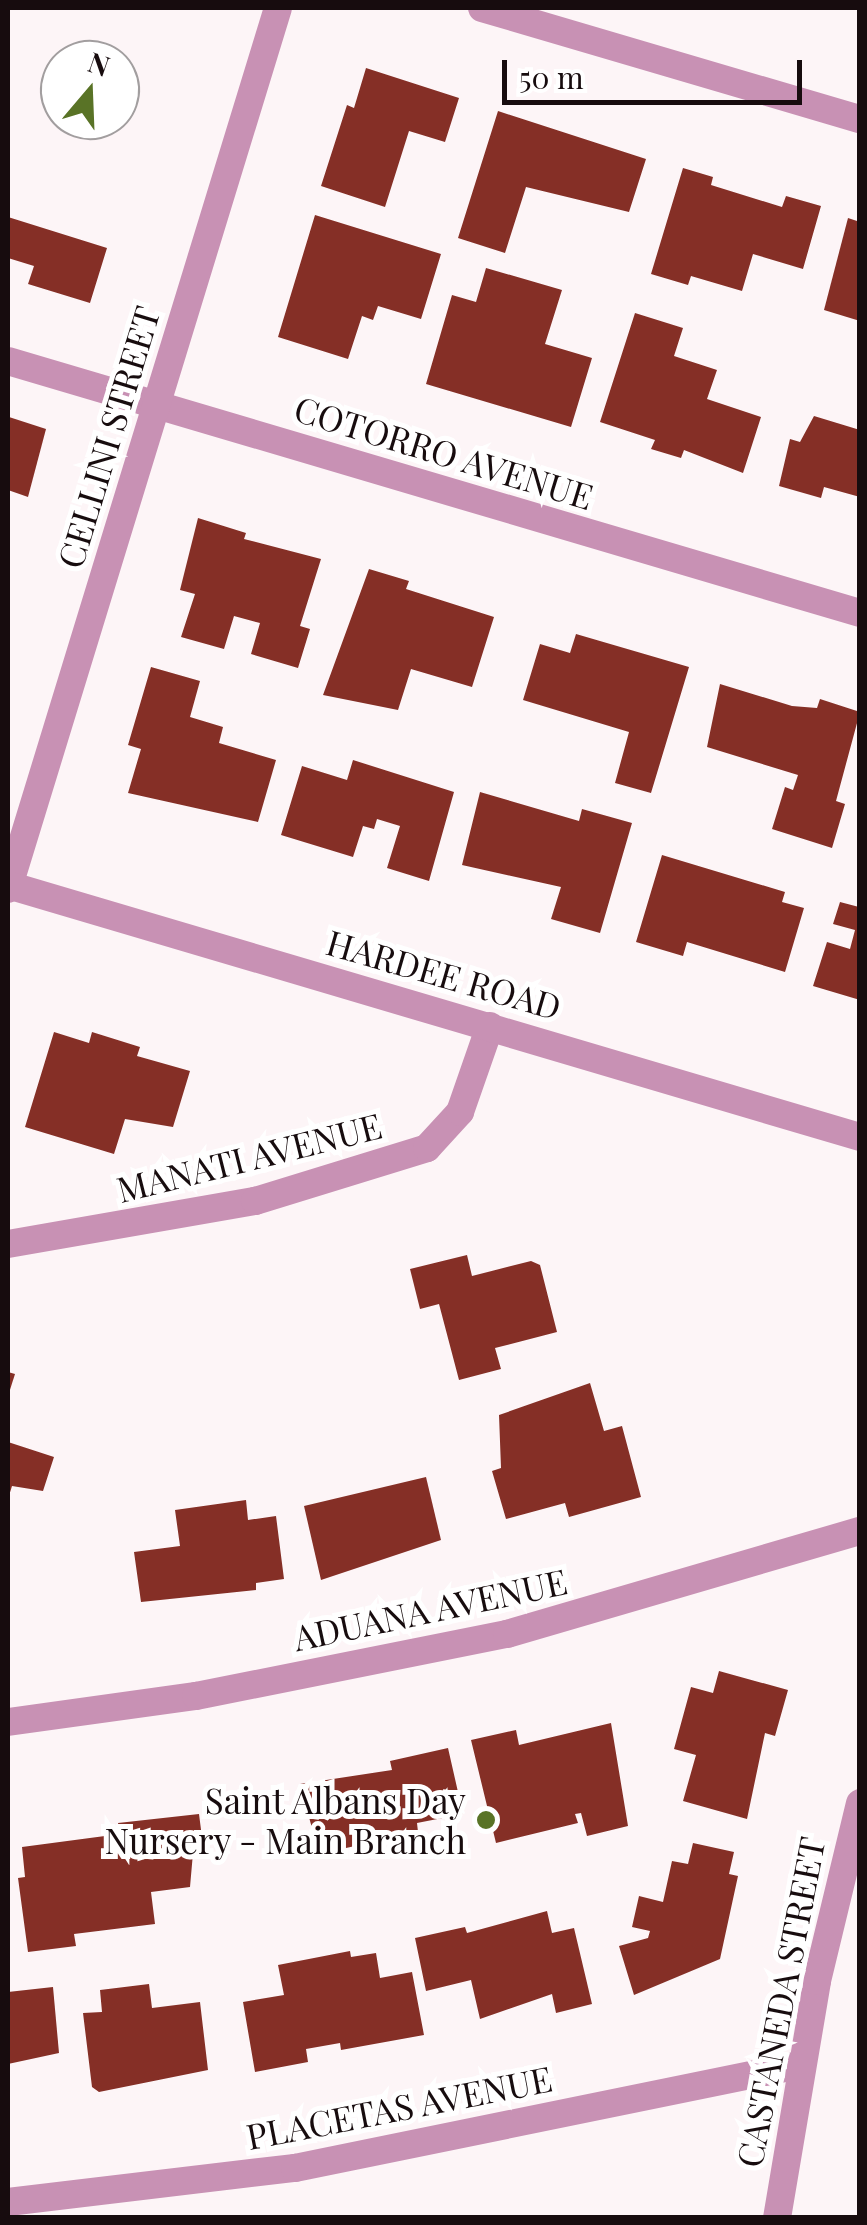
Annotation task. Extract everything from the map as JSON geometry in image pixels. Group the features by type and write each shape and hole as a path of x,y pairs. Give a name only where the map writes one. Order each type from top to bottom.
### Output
{"street":[{"name":"CELLINI STREET","path":"8,886 278,8"},
{"path":"482,8 860,118"},
{"name":"COTORRO AVENUE","path":"8,362 860,613"},
{"name":"HARDEE ROAD","path":"8,886 860,1137"},
{"name":"MANATI AVENUE","path":"8,1244 255,1201 427,1148 460,1112 490,1026"},
{"name":"ADUANA AVENUE","path":"8,1722 196,1696 506,1634 860,1532"},
{"name":"CASTANEDA STREET","path":"777,2218 800,2065 860,1803"},
{"name":"PLACETAS AVENUE","path":"8,2202 296,2168 800,2065"}],"building":[{"path":"366,68 459,98 445,142 409,131 385,207 321,186 347,105 354,108"},
{"path":"498,111 646,159 629,212 526,187 505,253 458,238"},
{"path":"683,168 713,177 711,185 782,207 786,196 821,206 803,269 753,254 742,291 691,276 688,285 651,274"},
{"path":"315,215 441,254 421,319 378,306 373,320 362,316 348,359 278,337"},
{"path":"8,217 107,248 90,303 28,284 34,266 8,258"},
{"path":"848,218 860,222 860,321 824,310"},
{"path":"486,268 562,290 545,344 592,358 571,427 426,384 452,295 476,302"},
{"path":"635,313 683,328 674,356 717,370 707,399 761,417 743,473 684,450 681,458 651,449 655,440 600,422"},
{"path":"814,416 860,430 860,497 824,487 821,498 779,486 790,439 800,442"},
{"path":"9,417 46,429 28,497 8,490"},
{"path":"198,518 246,533 244,539 321,559 300,626 310,629 298,668 251,654 260,623 234,616 224,649 181,637 195,594 180,590"},
{"path":"369,569 409,581 406,589 494,617 472,687 411,669 398,710 323,695"},
{"path":"576,634 689,667 651,793 615,783 629,732 523,700 540,644 570,653"},
{"path":"151,667 200,681 190,717 223,727 219,743 276,760 258,822 128,793 141,749 128,745"},
{"path":"720,684 792,706 817,708 820,699 860,712 836,801 845,804 832,848 772,829 785,787 793,790 798,775 707,747"},
{"path":"353,760 454,792 429,881 387,868 400,826 377,819 374,829 363,826 353,857 281,835 302,766 347,780"},
{"path":"480,792 579,821 582,809 632,823 600,933 551,919 561,887 462,865"},
{"path":"662,855 785,892 782,902 804,908 785,972 687,942 683,956 636,942"},
{"path":"840,902 859,907 860,1000 813,986 827,942 850,949 855,930 833,924"},
{"path":"54,1032 89,1043 92,1032 140,1047 137,1056 190,1071 173,1127 125,1119 114,1154 25,1127"},
{"path":"467,1255 472,1276 531,1261 540,1265 557,1332 495,1348 501,1369 459,1380 439,1304 420,1309 410,1269"},
{"path":"8,1372 15,1374 8,1396"},
{"path":"590,1383 604,1431 622,1426 641,1497 569,1517 565,1503 506,1519 492,1471 501,1468 499,1415"},
{"path":"8,1442 54,1457 43,1491 12,1486 8,1499"},
{"path":"426,1477 441,1540 321,1580 304,1506"},
{"path":"246,1500 248,1520 276,1516 284,1579 256,1583 256,1590 141,1602 134,1552 180,1546 175,1510"},
{"path":"719,1671 788,1690 775,1736 765,1733 747,1819 683,1801 696,1755 674,1749 691,1687 713,1693"},
{"path":"611,1723 628,1826 587,1836 581,1813 575,1814 578,1823 496,1843 471,1740 516,1730 519,1745"},
{"path":"448,1748 463,1814 417,1823 418,1832 319,1854 300,1784 392,1770 390,1761"},
{"path":"199,1814 204,1853 193,1853 190,1887 151,1892 155,1924 74,1934 76,1946 28,1952 18,1878 25,1877 22,1847 120,1834 118,1823"},
{"path":"693,1843 734,1852 729,1874 738,1876 720,1959 634,1995 619,1946 648,1938 650,1931 632,1927 639,1896 663,1902 672,1861 688,1864"},
{"path":"547,1911 552,1933 574,1928 592,2004 556,2013 552,1994 480,2019 471,1980 426,1991 415,1938 465,1927 467,1933"},
{"path":"350,1951 351,1957 376,1953 380,1978 412,1972 424,2035 341,2050 340,2043 306,2049 308,2062 255,2072 243,2002 284,1995 278,1965"},
{"path":"149,1984 152,2008 200,2002 208,2070 99,2092 92,2087 83,2013 102,2012 100,1990"},
{"path":"53,1987 59,2053 8,2064 8,1992"}],"place":[{"name":"Saint Albans Day Nursery - Main Branch","path":"486,1820"}]}
